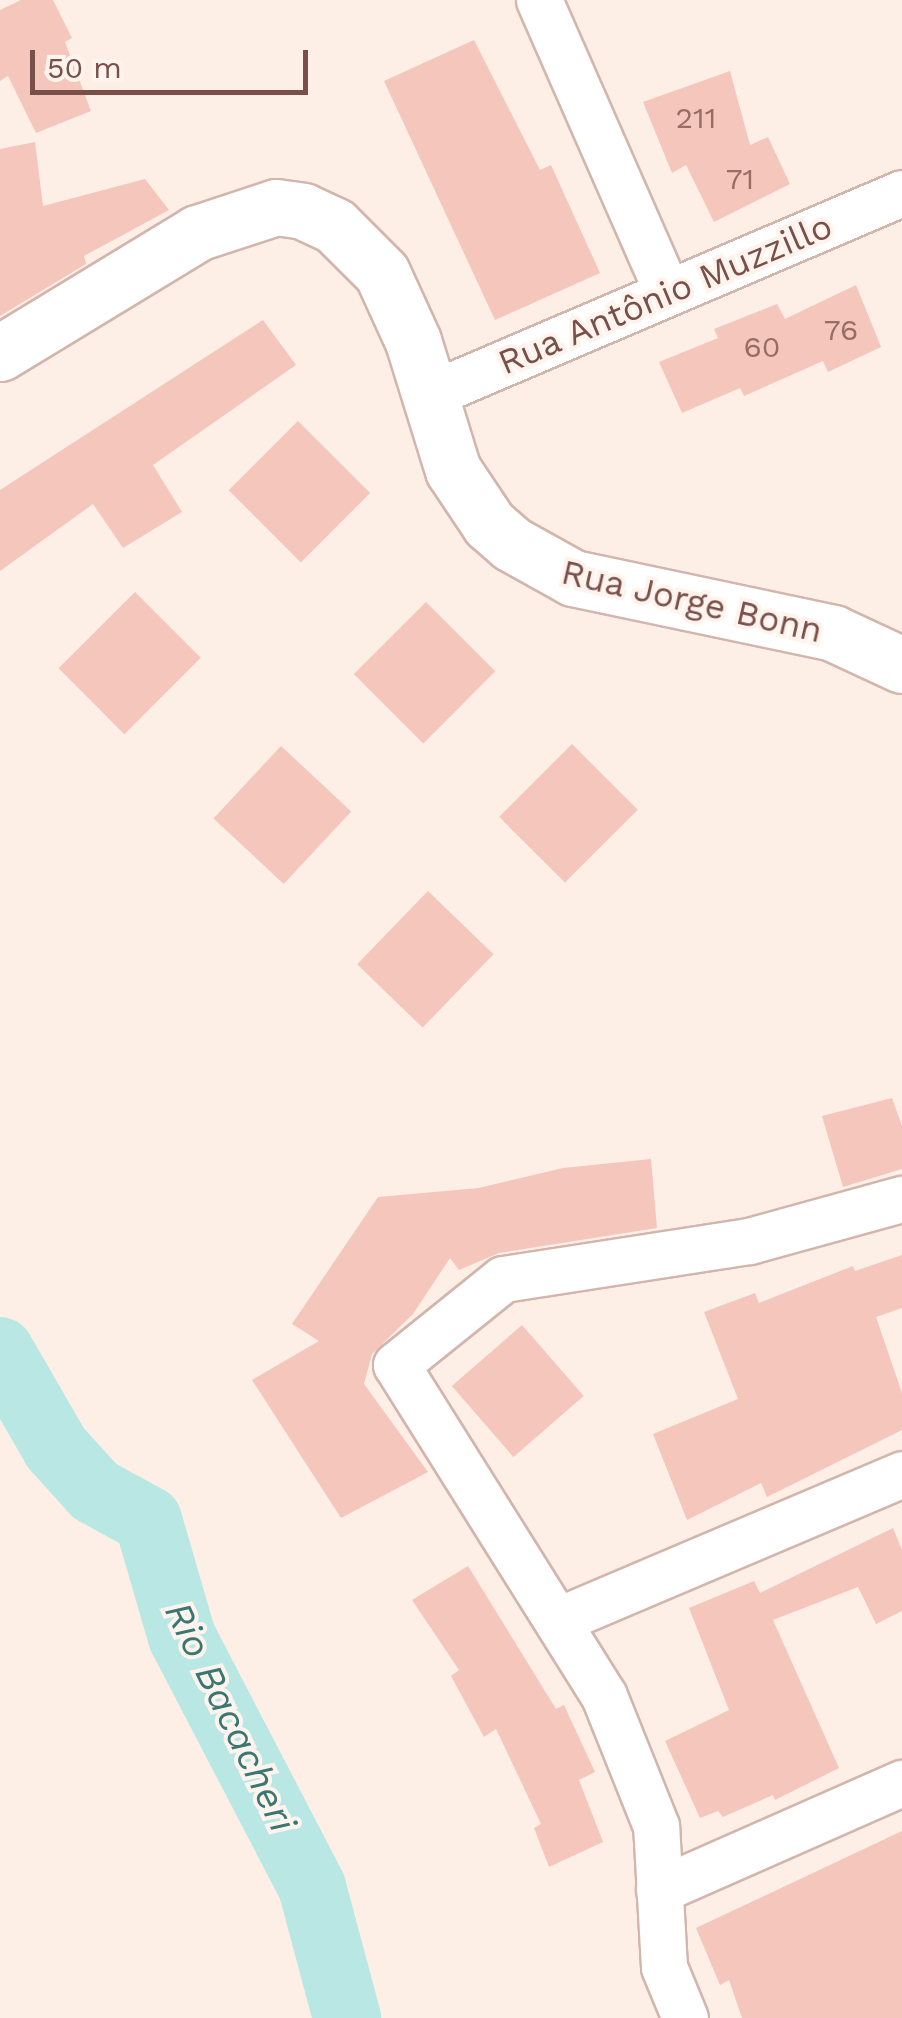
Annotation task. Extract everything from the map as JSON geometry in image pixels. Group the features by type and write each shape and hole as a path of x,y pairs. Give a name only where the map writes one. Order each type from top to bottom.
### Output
{"street":[{"path":"539,0 667,292"},
{"name":"Rua Antônio Muzzillo","path":"429,395 902,193"},
{"name":"Rua Jorge Bonn","path":"0,354 197,233 276,207 335,226 382,272 429,395 445,452 470,500 489,524 544,566 607,586 833,634 902,666"},
{"path":"685,2018 664,1967 651,1807 604,1696 561,1619 396,1365 503,1279 749,1241 902,1200"},
{"path":"561,1619 902,1474"},
{"path":"658,1890 902,1783"}],"building":[{"path":"21,0 53,0 72,38 65,42 91,111 36,133 8,76 0,81 0,10"},
{"path":"474,40 540,170 551,165 600,273 495,320 384,81"},
{"path":"730,71 750,145 768,137 790,184 714,222 686,165 672,173 643,102"},
{"path":"35,142 43,206 145,179 169,210 84,256 86,264 0,316 0,149"},
{"path":"856,285 881,347 828,372 823,361 744,396 740,388 682,413 659,362 718,338 714,329 777,304 785,319"},
{"path":"263,320 296,365 153,465 182,512 123,548 93,504 0,571 0,490"},
{"path":"298,421 370,493 301,562 229,490"},
{"path":"135,592 201,658 124,734 59,668"},
{"path":"426,602 495,671 423,743 354,674"},
{"path":"572,744 638,810 565,883 499,817"},
{"path":"281,746 351,811 284,884 213,818"},
{"path":"428,891 493,954 423,1028 357,964"},
{"path":"892,1098 902,1126 902,1169 843,1187 822,1116"},
{"path":"651,1159 657,1228 499,1253 459,1270 450,1258 413,1314 372,1354 364,1384 428,1472 341,1518 252,1380 319,1341 292,1324 378,1197 479,1188 563,1168"},
{"path":"902,1255 902,1308 876,1317 902,1393 902,1430 767,1497 761,1483 687,1520 653,1434 738,1399 704,1312 755,1293 759,1303 853,1266 855,1271"},
{"path":"522,1325 584,1396 513,1457 452,1386"},
{"path":"893,1528 902,1550 902,1611 876,1624 858,1587 773,1620 839,1768 775,1800 773,1795 723,1817 718,1811 700,1818 665,1741 729,1710 689,1608 754,1581 760,1593"},
{"path":"468,1566 556,1709 564,1705 595,1772 579,1780 603,1842 549,1867 534,1828 541,1824 496,1729 484,1737 451,1676 459,1670 412,1600"},
{"path":"902,1831 902,2018 742,2018 729,1980 720,1985 696,1928"}],"waterway":[{"name":"Rio Bacacheri","path":"0,1351 56,1448 95,1491 148,1520 182,1637 312,1887 347,2018"}]}
